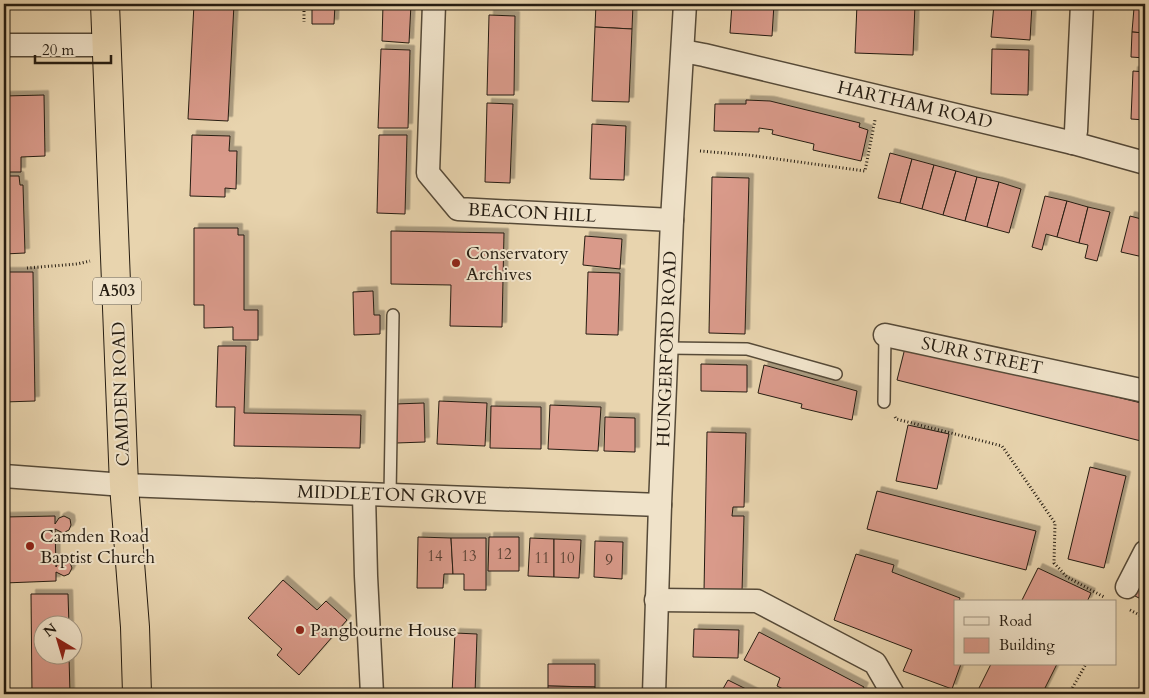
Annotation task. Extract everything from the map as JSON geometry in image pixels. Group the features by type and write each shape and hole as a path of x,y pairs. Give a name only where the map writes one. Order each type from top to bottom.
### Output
{"highway":[{"name":"CAMDEN ROAD","path":"105,4 124,485 135,627 137,694"}],"street":[{"name":"BEACON HILL","path":"434,4 428,173 458,209 672,220"},
{"name":"HUNGERFORD ROAD","path":"654,694 656,600 672,220 685,4"},
{"path":"1074,143 1082,4"},
{"path":"4,46 108,45"},
{"name":"HARTHAM ROAD","path":"683,51 704,54 1074,143 1145,163"},
{"name":"SURR STREET","path":"884,335 1145,391"},
{"name":"MIDDLETON GROVE","path":"4,476 124,485 660,505"},
{"path":"364,495 372,694"},
{"path":"1127,587 1145,552"},
{"path":"656,600 757,601 875,663 893,694"}],"lane":[{"path":"390,495 393,315"},
{"name":"SURR STREET","path":"884,335 884,402"},
{"path":"667,348 747,350 836,374"}],"path":[{"path":"304,4 304,22"},
{"path":"677,150 748,155 865,171 880,97"},
{"path":"26,268 77,264 116,253"},
{"path":"884,402 896,419 1002,446 1055,524 1054,563 1067,577 1106,598"},
{"path":"1069,694 1085,666"}],"building":[{"path":"194,4 234,4 228,121 188,119"},
{"path":"312,4 335,4 334,24 312,24"},
{"path":"383,4 411,4 409,43 382,41"},
{"path":"488,4 515,4 515,8 488,7"},
{"path":"596,4 633,4 632,29 595,27"},
{"path":"732,4 774,4 772,36 730,33"},
{"path":"857,4 915,4 913,55 855,53"},
{"path":"994,4 1032,4 1030,40 991,37"},
{"path":"1134,8 1145,9 1145,33 1132,32"},
{"path":"489,15 515,16 514,95 487,95"},
{"path":"595,27 632,29 629,102 592,101"},
{"path":"1132,32 1145,33 1145,58 1131,57"},
{"path":"381,49 410,50 408,128 378,128"},
{"path":"992,49 1029,50 1028,95 991,94"},
{"path":"1133,71 1145,72 1145,120 1131,119"},
{"path":"44,95 45,156 21,157 21,172 4,172 4,96"},
{"path":"746,100 770,101 860,123 859,127 868,130 861,161 813,150 814,144 772,134 773,130 759,128 759,132 714,131 715,104 746,104"},
{"path":"487,103 513,104 510,183 485,182"},
{"path":"592,124 626,126 624,180 590,179"},
{"path":"192,135 230,136 229,151 237,151 236,189 225,188 225,197 190,196"},
{"path":"379,135 407,135 405,214 377,213"},
{"path":"890,153 912,159 900,203 878,198"},
{"path":"912,159 934,165 922,209 900,203"},
{"path":"934,165 956,171 943,215 922,209"},
{"path":"956,171 977,177 965,221 943,215"},
{"path":"4,176 19,176 20,185 23,185 25,253 4,254"},
{"path":"712,177 749,178 745,334 709,333"},
{"path":"977,177 999,182 987,227 965,221"},
{"path":"999,182 1021,189 1009,233 987,227"},
{"path":"1045,196 1067,201 1057,237 1046,234 1042,250 1032,247"},
{"path":"1067,201 1088,207 1079,243 1057,237"},
{"path":"1088,207 1110,212 1097,261 1085,258 1088,245 1079,243"},
{"path":"1130,216 1145,220 1145,249 1143,257 1121,252"},
{"path":"194,228 238,228 238,235 244,235 244,310 258,310 258,340 233,340 233,327 204,328 204,305 194,305"},
{"path":"391,231 504,233 502,327 450,326 451,285 391,284"},
{"path":"585,236 622,239 620,269 583,265"},
{"path":"4,272 33,272 35,401 4,402"},
{"path":"588,272 620,273 618,335 586,334"},
{"path":"373,291 374,315 380,315 380,334 354,335 353,292"},
{"path":"906,344 1145,404 1145,442 897,380"},
{"path":"218,346 246,346 244,413 361,415 360,448 234,446 235,407 216,407"},
{"path":"701,364 747,365 747,392 701,391"},
{"path":"764,365 857,391 852,420 801,408 802,404 758,393"},
{"path":"439,401 487,403 485,446 437,444"},
{"path":"424,403 425,442 396,443 395,404"},
{"path":"550,405 601,407 598,451 548,449"},
{"path":"491,406 541,407 541,449 490,448"},
{"path":"605,417 635,418 635,452 604,451"},
{"path":"908,425 949,434 937,489 896,481"},
{"path":"707,432 746,433 744,507 733,507 732,516 744,516 742,592 704,591"},
{"path":"1090,467 1126,476 1104,568 1068,559"},
{"path":"877,491 1036,531 1026,570 867,529"},
{"name":"Camden Road Baptist Church","path":"55,516 55,524 59,518 64,516 70,519 71,525 69,530 63,533 55,529 56,567 59,562 65,560 70,563 72,568 69,574 64,576 56,572 56,581 4,583 4,517"},
{"path":"418,537 451,538 453,574 444,574 443,588 417,588"},
{"path":"489,537 519,537 519,571 488,571"},
{"path":"451,538 486,538 486,590 464,590 464,574 453,574"},
{"path":"530,538 554,539 554,577 528,576"},
{"path":"554,539 581,540 579,578 554,577"},
{"path":"595,541 623,542 622,579 594,577"},
{"path":"856,554 894,565 892,572 960,598 960,600 954,600 954,666 960,666 952,689 903,671 912,650 834,620"},
{"path":"1038,568 1091,593 1088,600 1022,600"},
{"path":"1145,570 1145,601 1133,595"},
{"name":"Pangbourne House","path":"283,580 317,610 326,601 347,620 299,675 277,655 282,649 248,618"},
{"path":"31,594 68,594 69,616 32,616 32,666 69,666 70,694 32,694"},
{"path":"694,629 739,630 738,658 693,657"},
{"path":"759,632 864,687 861,694 793,694 777,686 780,678 744,660"},
{"path":"455,633 477,634 475,694 452,694"},
{"path":"548,664 595,664 595,687 548,686"},
{"path":"990,666 1056,666 1042,694 976,694"},
{"path":"728,680 756,694 720,694"},
{"path":"548,686 595,687 595,694 548,694"}],"place":[{"name":"Conservatory Archives","path":"456,263"},
{"name":"Camden Road Baptist Church","path":"30,546"},
{"name":"Pangbourne House","path":"300,630"}]}
